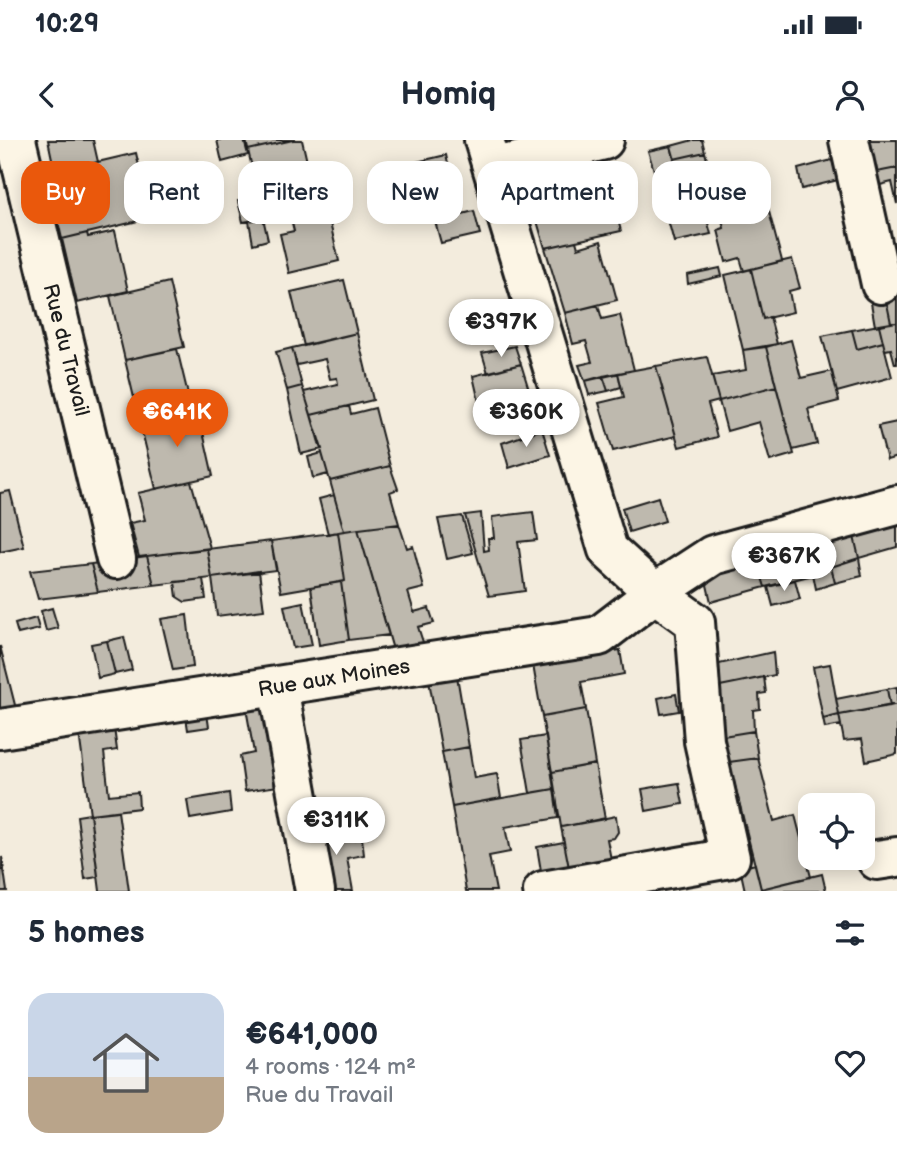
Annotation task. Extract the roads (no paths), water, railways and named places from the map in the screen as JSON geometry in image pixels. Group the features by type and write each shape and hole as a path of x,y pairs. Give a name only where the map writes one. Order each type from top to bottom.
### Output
{"street":[{"name":"Rue du Travail","path":"16,140 116,559"},
{"path":"543,891 730,858 704,741 695,622 655,593 608,550 488,154 604,140"},
{"path":"849,140 881,284"},
{"name":"Rue aux Moines","path":"0,729 599,636 655,593 713,555 897,505"},
{"path":"278,687 315,891"}]}
